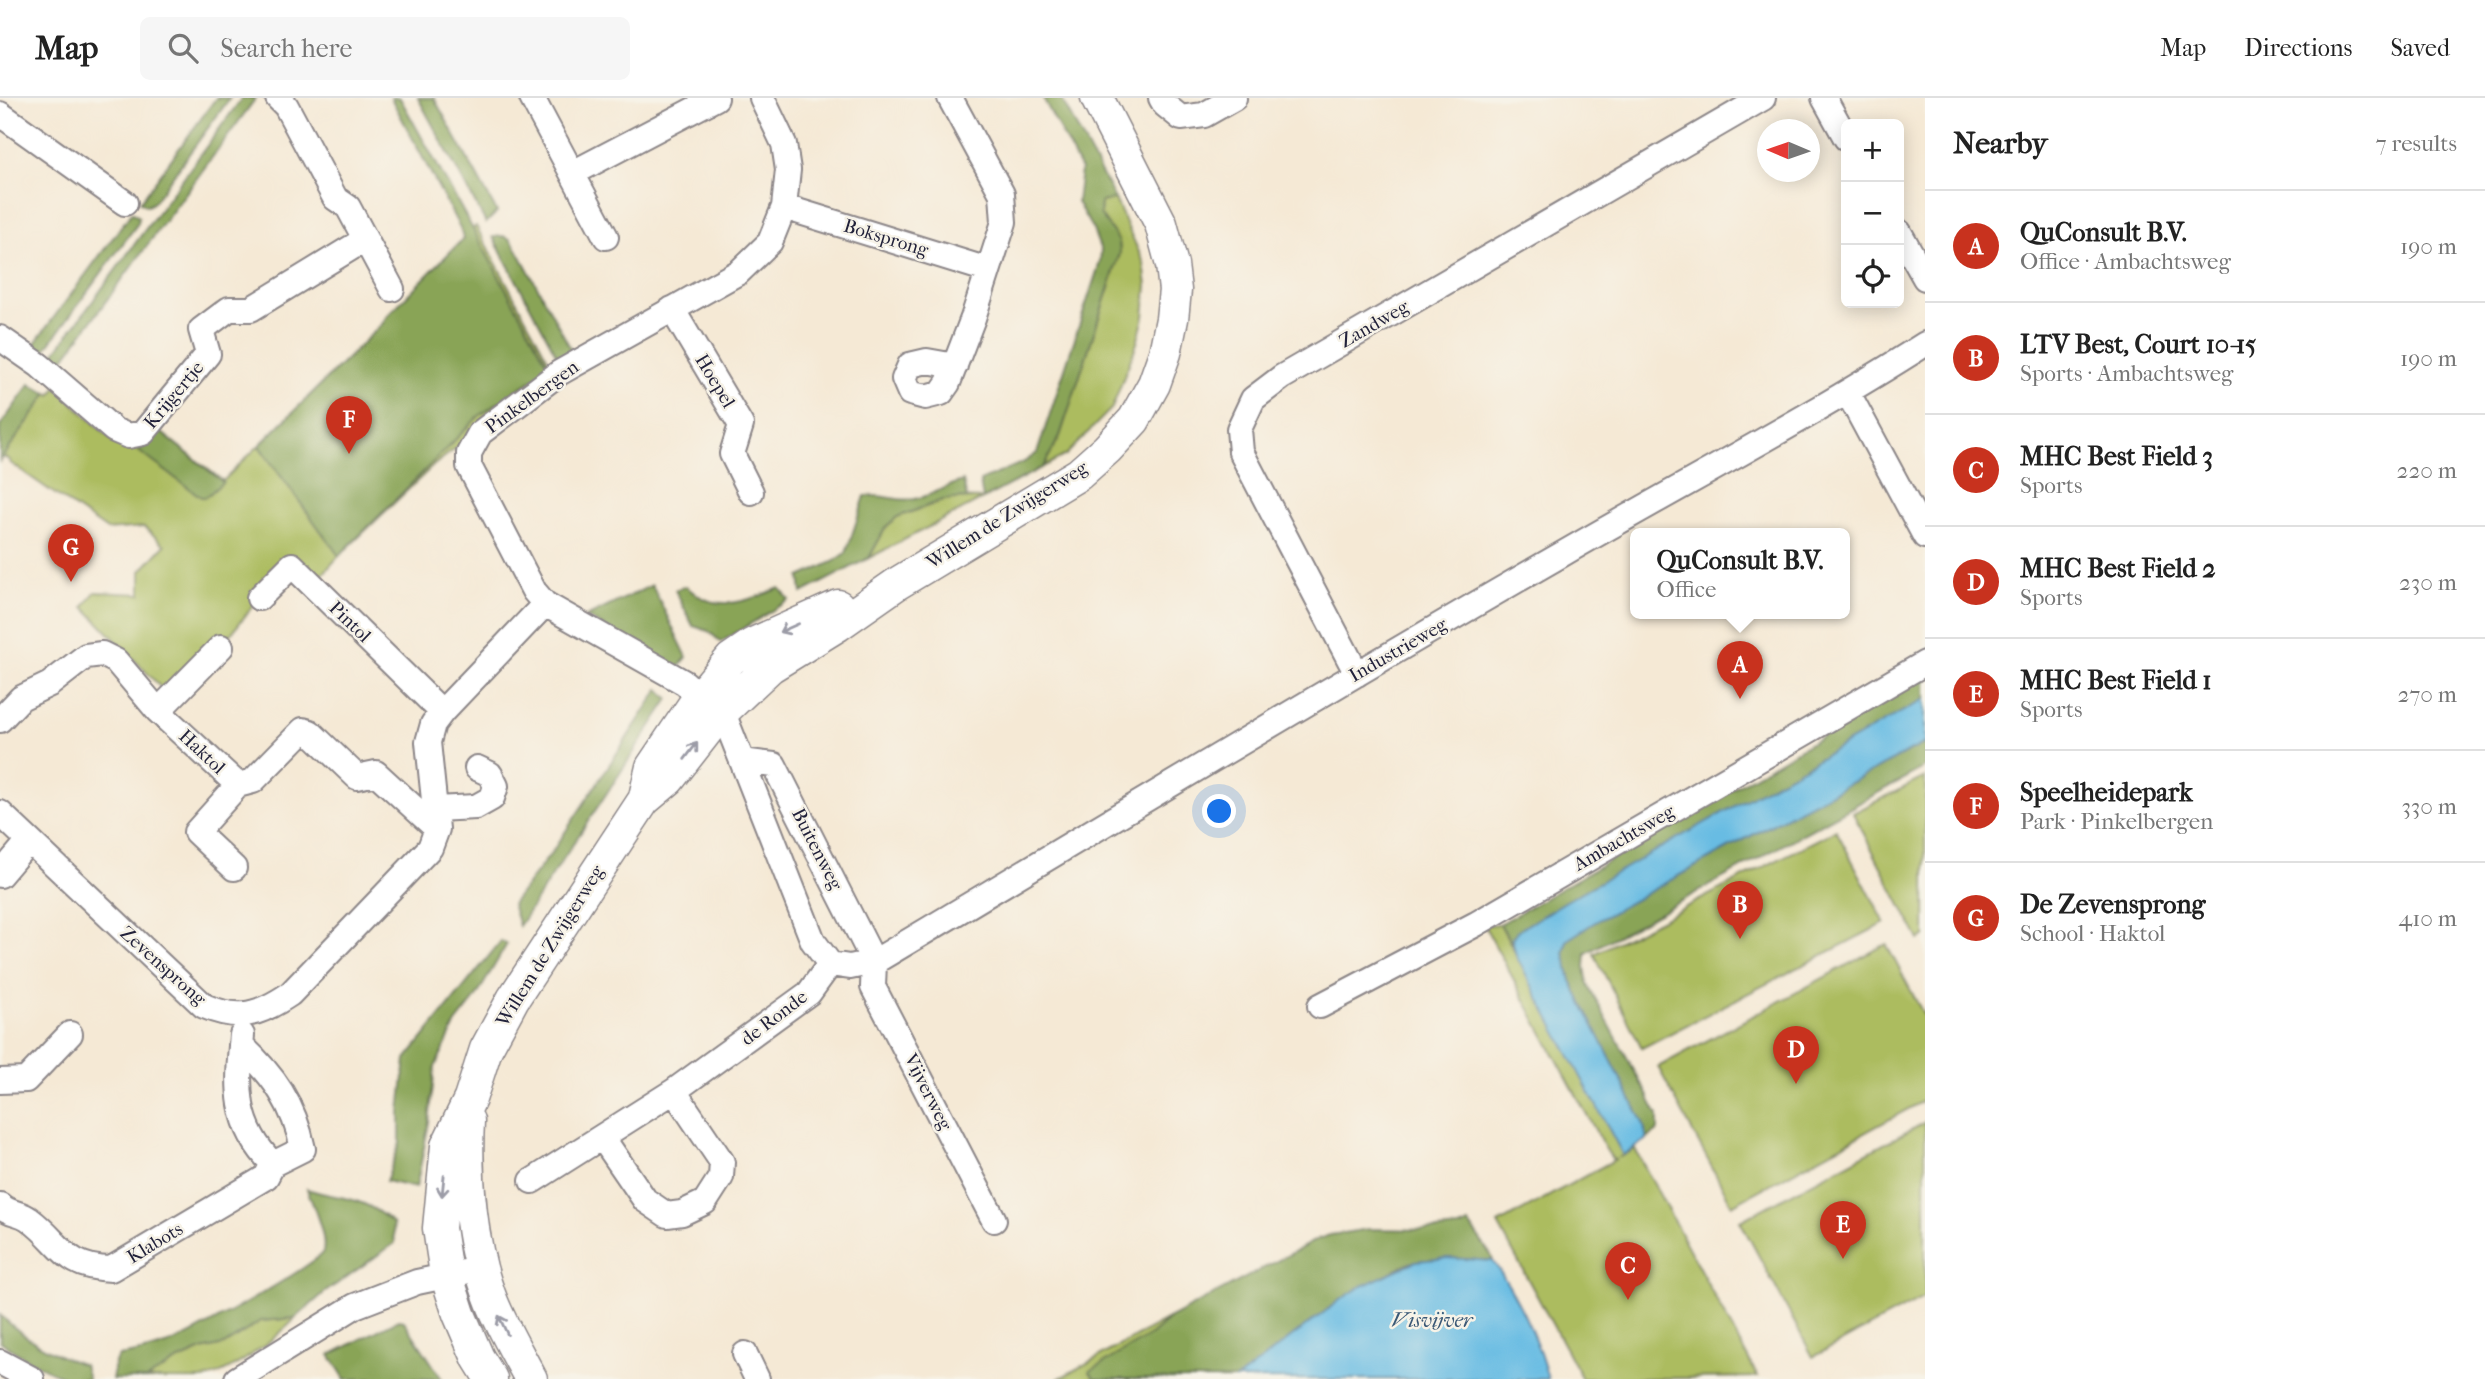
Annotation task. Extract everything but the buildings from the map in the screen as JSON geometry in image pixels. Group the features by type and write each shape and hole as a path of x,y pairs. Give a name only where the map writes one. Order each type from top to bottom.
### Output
{"main road":[{"name":"Willem de Zwijgerweg","path":"491,1379 458,1314 446,1274 439,1228 447,1146 470,1099 486,1049 513,999 644,800 669,779 710,705 838,625 898,583 1079,474 1134,420 1154,384 1165,353 1175,290 1168,243 1097,98"},
{"name":"Willem de Zwijgerweg","path":"470,1099 467,1150 472,1224 492,1300 531,1379"}],"street":[{"path":"11,98 0,114 125,203"},
{"path":"532,98 606,237"},
{"path":"573,173 716,98"},
{"name":"Pinkelbergen","path":"710,705 685,684 545,604 534,591 469,467 470,453 480,433 559,373 740,272 771,242 784,206 788,170 784,144 762,98"},
{"path":"950,98 1002,194 1004,222 955,366"},
{"path":"1161,98 1165,105 1181,118 1204,115 1234,98"},
{"name":"Zandweg","path":"1357,674 1241,452 1239,429 1253,400 1282,377 1763,98"},
{"path":"1824,98 1841,129"},
{"path":"289,101 335,198 348,207 392,289"},
{"name":"Boksprong","path":"784,206 989,270"},
{"name":"Krijgertje","path":"0,338 39,365 114,430 128,436 143,433 208,354 201,330 229,309 251,309 364,240"},
{"path":"1904,241 1925,278"},
{"name":"Hoepel","path":"672,309 741,425 732,454 751,492"},
{"name":"Industrieweg","path":"874,962 1559,556 1849,393 1925,344"},
{"path":"1849,393 1925,536"},
{"name":"Pintol","path":"259,598 292,565 442,712"},
{"path":"273,1164 256,1147 243,1117 238,1080 244,1016 269,1008 289,995 430,848 436,819 428,742 433,724 545,604"},
{"path":"158,711 221,647"},
{"name":"Haktol","path":"0,720 21,698 50,684 86,656 102,654 116,661 158,711 238,785 253,781 303,730 310,732 357,777 376,773 436,819"},
{"name":"Ambachtsweg","path":"1320,1006 1476,924 1925,663"},
{"name":"Buitenweg","path":"710,705 727,723 813,941 830,964"},
{"name":"Buitenweg","path":"742,761 774,765 874,962"},
{"path":"436,819 476,807 492,798 496,786 490,774 477,768"},
{"path":"234,869 196,832 238,785"},
{"name":"Zevensprong","path":"0,813 204,1006 224,1014 244,1016"},
{"path":"0,875 28,842"},
{"path":"830,964 850,967 874,962"},
{"name":"Vijverweg","path":"874,962 873,987 994,1220"},
{"name":"de Ronde","path":"532,1181 674,1091 810,993 830,964"},
{"path":"0,1081 26,1080 70,1034"},
{"name":"Klabots","path":"0,1205 6,1212 27,1217 74,1261 85,1266 111,1269 266,1177 273,1164 303,1149 284,1093 262,1065 241,1045"},
{"path":"603,1137 645,1200 667,1215 682,1213 705,1202 721,1177 722,1162 674,1091"},
{"path":"237,1379 355,1306 393,1290 446,1274 483,1268"},
{"path":"745,1354 757,1379"},
{"path":"0,1362 32,1379"}],"green space":[{"path":"216,98 230,98 153,203 147,206 140,202"},
{"path":"242,98 256,98 53,373 45,366"},
{"path":"391,98 400,98 550,368 479,416 339,556 259,446 463,239 461,230"},
{"path":"418,98 434,98 497,212 486,223"},
{"path":"1043,98 1061,98 1115,199 1101,202 1100,214 1119,241 1120,253 1060,436 1043,467 983,499 980,481 1024,462 1037,453 1100,262 1101,251 1093,230 1077,202 1081,170"},
{"path":"1115,199 1144,263 1147,286 1144,317 1112,408 1066,455 1043,467 1060,436 1120,254 1119,241 1100,214 1101,202"},
{"path":"132,212 139,217 138,223 36,362 26,355"},
{"path":"476,226 555,372 434,465 339,556 315,583 292,563 259,598 221,647 169,696 84,607 95,592 141,594 141,571 165,545 144,527 107,530 3,457 48,393 51,395 56,387 116,444 145,446 158,430 223,481 384,322"},
{"path":"503,236 510,239 517,249 573,353 560,361 493,237"},
{"path":"30,384 48,393 0,461 0,426"},
{"path":"158,430 223,482 206,497 201,497 137,450 145,446"},
{"path":"963,481 967,498 943,500 897,517 886,527 869,558 802,593 800,577 846,553 865,496 915,499"},
{"path":"951,498 983,499 869,558 886,527 897,517"},
{"path":"652,585 687,657 678,668 586,617"},
{"path":"686,586 697,595 720,603 743,601 780,588 789,600 721,642 708,631 693,626 675,590"},
{"path":"1925,676 1925,699 1568,900 1519,930 1512,938 1514,947 1500,924"},
{"path":"659,689 669,699 519,926 512,904 552,852"},
{"path":"1925,743 1925,767 1586,953 1588,985 1658,1115 1658,1130 1647,1139 1643,1123 1571,981 1564,953 1567,940 1743,840"},
{"path":"1925,777 1925,937 1919,940 1853,813"},
{"path":"1836,830 1885,923 1642,1048 1594,954"},
{"path":"1500,924 1623,1155 1618,1158 1635,1149 1758,1377 1582,1379 1498,1224 1616,1159 1613,1160 1605,1148 1484,925"},
{"path":"501,941 507,944 475,999 456,1023 435,1067 429,1122 416,1188 386,1181 400,1143 400,1111 406,1059"},
{"path":"1886,944 1925,1017 1925,1100 1732,1205 1658,1067"},
{"path":"1925,1122 1925,1297 1813,1357 1740,1221"},
{"path":"307,1189 371,1207 393,1223 395,1243 324,1293 296,1318 261,1321 224,1345 202,1350 146,1379 112,1379 119,1356 150,1350 181,1339 258,1296 317,1258 323,1251 323,1237"},
{"path":"1469,1224 1493,1261 1448,1258 1404,1265 1340,1300 1237,1379 1095,1379 1090,1371 1152,1334 1170,1318 1318,1239 1369,1229 1437,1230"},
{"path":"0,1315 39,1345 84,1365 88,1379 71,1379 54,1373 0,1341"},
{"path":"296,1318 252,1355 225,1371 201,1379 146,1379 202,1350 224,1345 261,1321"},
{"path":"1170,1318 1152,1334 1090,1372 1095,1379 1058,1379"},
{"path":"398,1320 404,1321 442,1379 345,1379 330,1355"}],"water":[{"path":"1925,699 1925,743 1743,840 1567,940 1564,953 1571,981 1643,1123 1647,1139 1623,1155 1516,956 1512,938 1519,930 1568,900"},
{"name":"Visvijver","path":"1448,1258 1493,1261 1525,1318 1548,1379 1237,1379 1362,1286 1416,1261"}],"place":[{"name":"Speelheidepark","path":"349,454"},
{"name":"De Zevensprong","path":"71,582"},
{"name":"QuConsult B.V.","path":"1740,699"},
{"name":"LTV Best, Court 10-15","path":"1740,939"},
{"name":"MHC Best Field 2","path":"1796,1084"},
{"name":"MHC Best Field 1","path":"1843,1259"},
{"name":"MHC Best Field 3","path":"1628,1300"}]}
